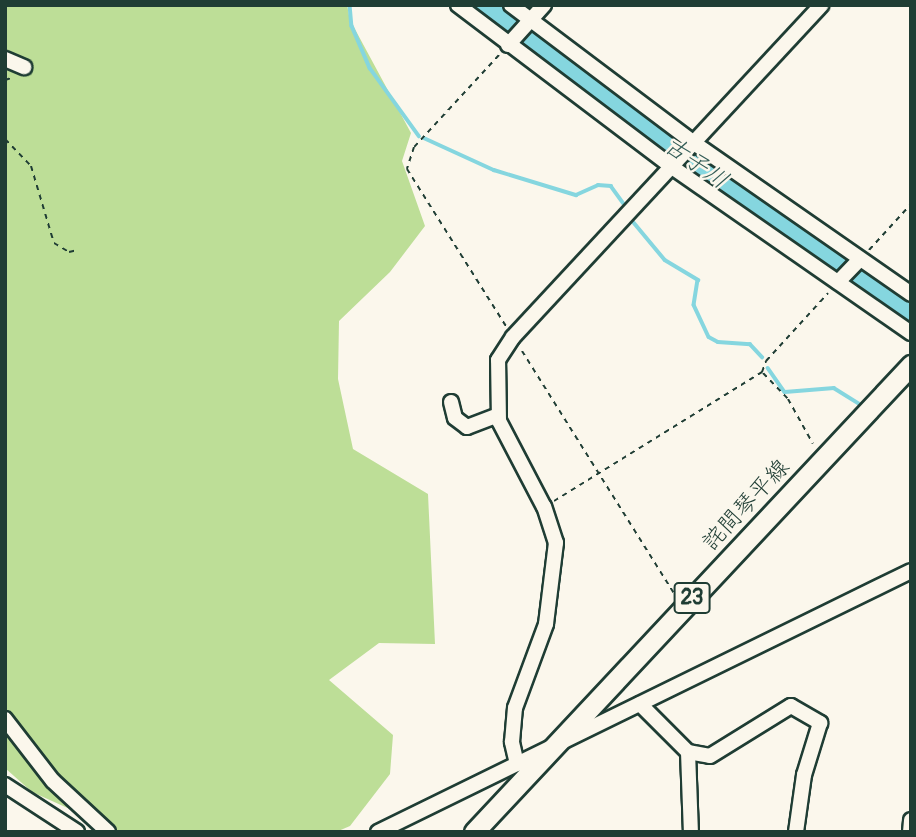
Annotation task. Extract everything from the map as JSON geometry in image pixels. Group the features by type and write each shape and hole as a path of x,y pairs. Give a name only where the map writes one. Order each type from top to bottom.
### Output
{"main road":[{"name":"詫間琴平線","path":"474,832 911,365"}],"street":[{"path":"458,5 508,45 911,333"},
{"path":"511,5 694,144 911,295"},
{"path":"508,45 544,5"},
{"path":"517,764 512,742 515,708 546,624 553,585 556,543 544,507 498,415 498,360 513,337 821,5"},
{"path":"5,59 24,67"},
{"path":"838,282 859,260"},
{"path":"451,402 455,418 467,427 498,415"},
{"path":"378,832 911,571"},
{"path":"640,704 688,752 710,756 791,706 820,723 804,775 796,832"},
{"path":"5,719 53,782 108,832"},
{"path":"688,752 691,832"},
{"path":"5,785 77,832"},
{"path":"910,832 911,820"}],"path":[{"path":"508,45 414,147 407,169 683,608"},
{"path":"5,139 31,166 54,243 69,253 78,250"},
{"path":"859,260 911,204"},
{"path":"544,507 599,476 762,372 766,360 838,282"},
{"path":"762,372 788,399 821,460"}],"green space":[{"path":"5,5 347,5 350,20 411,133 402,161 425,226 390,272 339,321 338,379 353,449 428,494 435,644 379,643 329,680 393,735 390,774 350,826 336,832 121,832 32,792 5,768"}],"waterway":[{"path":"350,5 352,26 370,68 419,136"},
{"name":"古子川","path":"486,5 659,136 911,314"},
{"path":"424,138 494,170 576,195 598,185 611,186 626,207"},
{"path":"631,219 665,260 698,280 694,305 709,337 718,342 750,344 762,357"},
{"path":"768,368 785,392 834,388 860,404"}]}
